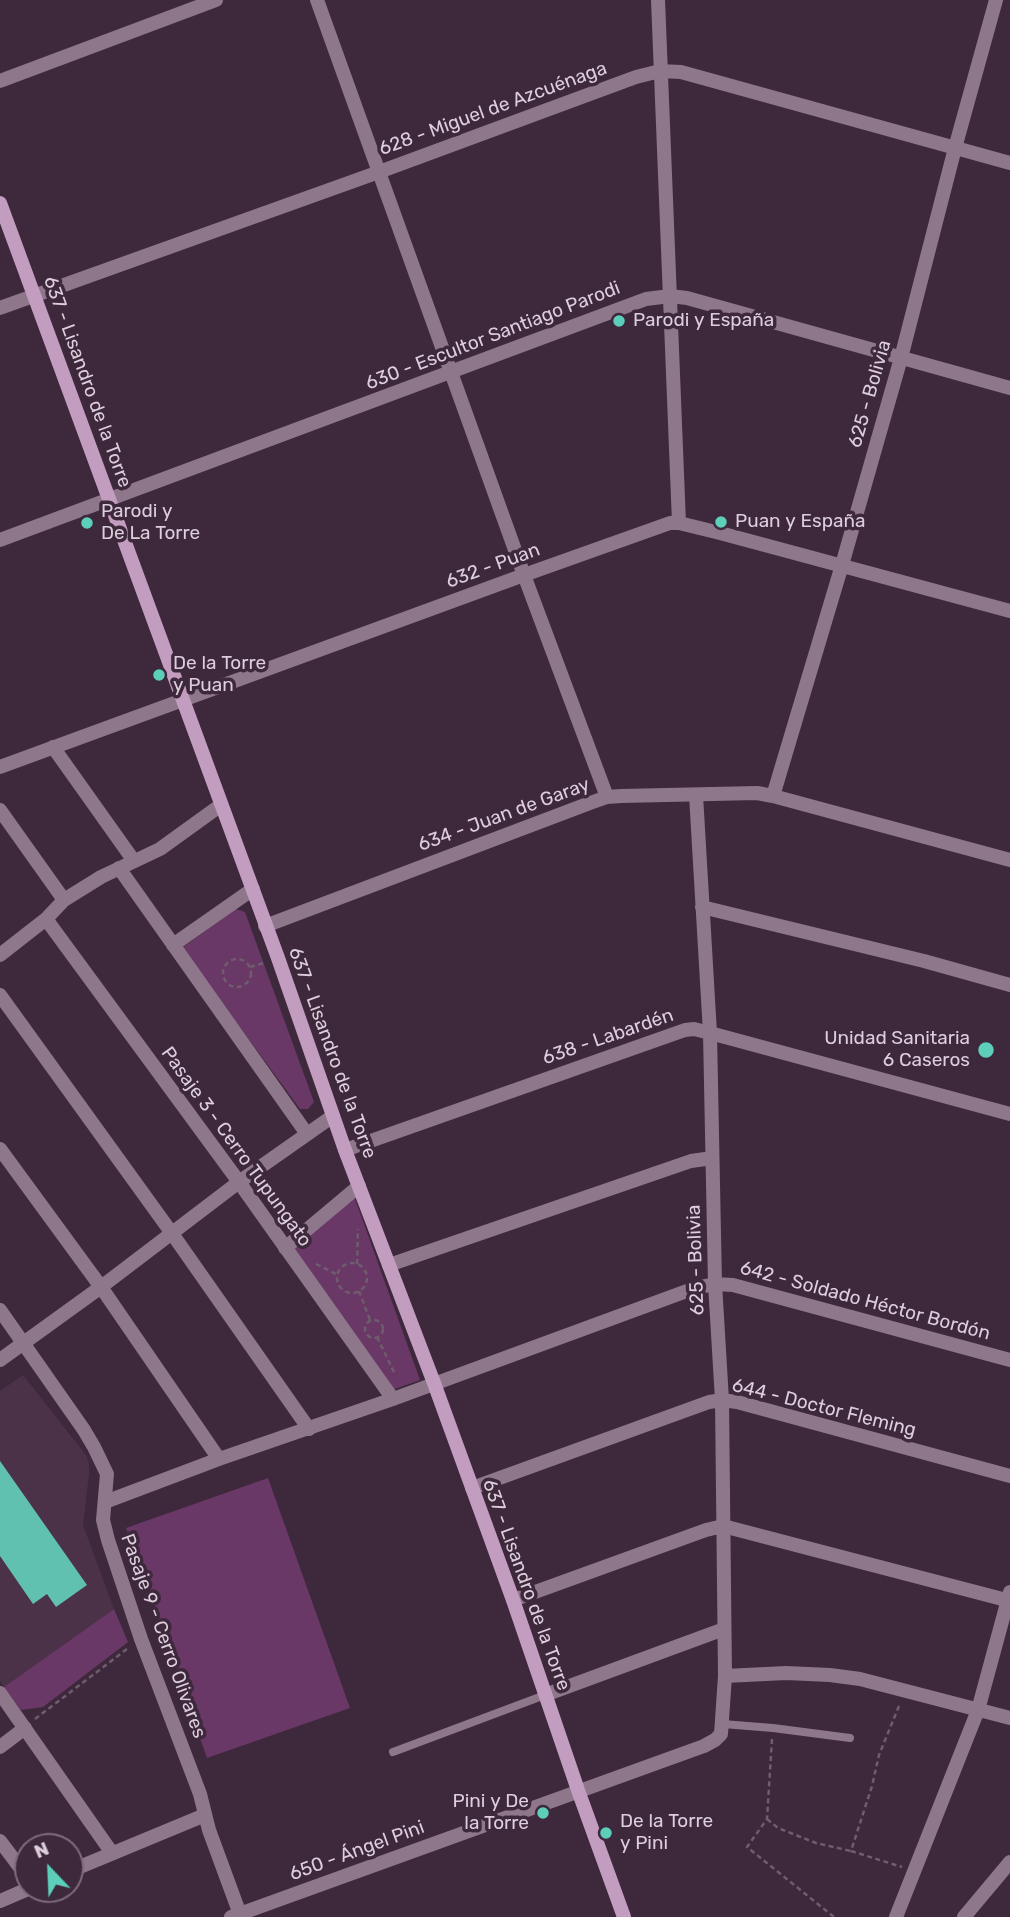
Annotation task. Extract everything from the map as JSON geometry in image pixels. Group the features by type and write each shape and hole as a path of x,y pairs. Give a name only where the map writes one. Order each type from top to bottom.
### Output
{"street":[{"path":"0,81 216,0"},
{"path":"317,0 607,797"},
{"path":"658,0 679,523"},
{"name":"625 - Bolivia","path":"774,796 901,358 996,0"},
{"name":"628 - Miguel de Azcuénaga","path":"0,308 636,77 660,71 681,72 1010,163"},
{"name":"637 - Lisandro de la Torre","path":"0,202 253,889 345,1150 513,1600 624,1917"},
{"name":"630 - Escultor Santiago Parodi","path":"0,540 646,299 670,296 687,298 1010,388"},
{"name":"632 - Puan","path":"0,767 670,523 679,523 842,565 1010,611"},
{"path":"54,747 134,861"},
{"name":"634 - Juan de Garay","path":"265,926 607,797 757,793 1010,860"},
{"name":"625 - Bolivia","path":"696,795 710,1033 715,1284 722,1400 723,1724"},
{"path":"0,955 47,919 64,900 101,877 160,849 221,805"},
{"path":"0,810 64,900"},
{"path":"119,868 307,1134"},
{"path":"173,945 253,889"},
{"path":"702,907 924,961 1010,985"},
{"name":"Pasaje 3 - Cerro Tupungato","path":"47,919 285,1248 399,1396"},
{"path":"0,995 309,1429"},
{"name":"638 - Labardén","path":"345,1150 684,1030 710,1033 1010,1114"},
{"path":"0,1360 239,1182 333,1116"},
{"path":"0,1149 101,1287 219,1459"},
{"path":"389,1265 691,1161 712,1158"},
{"path":"285,1248 359,1186"},
{"name":"642 - Soldado Héctor Bordón","path":"105,1502 695,1288 715,1284 733,1285 1010,1360"},
{"name":"Pasaje 9 - Cerro Olivares","path":"0,1310 84,1430 107,1474 103,1520 108,1540 141,1639 200,1794 237,1916"},
{"name":"644 - Doctor Fleming","path":"472,1488 709,1402 722,1400 1010,1476"},
{"path":"513,1600 723,1526 1009,1597 978,1710 896,1917"},
{"path":"545,1695 724,1629"},
{"path":"724,1676 786,1673 860,1679 1010,1718"},
{"path":"0,1693 112,1853"},
{"name":"650 - Ángel Pini","path":"237,1916 704,1746 721,1734 723,1724"},
{"path":"0,1747 24,1728"},
{"path":"84,1865 205,1815"},
{"path":"0,1841 14,1860"},
{"path":"964,1917 1010,1862"}],"lane":[{"path":"393,1752 545,1695"},
{"path":"723,1724 850,1738"}],"path":[{"path":"234,959 246,962 252,973 248,982 240,987 230,985 223,973 226,964 234,959"},
{"path":"347,1264 357,1264 367,1274 366,1284 359,1291 350,1293 339,1284 338,1275 347,1264"},
{"path":"359,1291 370,1320"},
{"path":"376,1319 383,1325 381,1334 377,1337 370,1337 365,1333 364,1327 370,1320 376,1319"},
{"path":"377,1337 399,1396"},
{"path":"24,1728 141,1639"},
{"path":"850,1851 872,1786 879,1755 906,1690"},
{"path":"773,1728 767,1819 747,1847 834,1917"},
{"path":"767,1819 779,1828 816,1843 914,1870"}],"shaded area":[{"path":"236,909 245,912 314,1102 308,1109 300,1109 182,948"},
{"path":"354,1196 420,1380 392,1390 293,1247"},
{"path":"23,1375 86,1455 89,1474 83,1525 114,1609 4,1687 0,1681 0,1391"},
{"path":"268,1478 350,1708 207,1758 126,1528"},
{"path":"114,1609 128,1642 43,1707 21,1710 4,1687"}],"building":[{"path":"0,1461 87,1585 56,1607 47,1594 33,1604 0,1556"}],"place":[{"name":"Parodi y España","path":"619,321"},
{"name":"Puan y España","path":"721,522"},
{"name":"Parodi y De La Torre","path":"87,523"},
{"name":"De la Torre y Puan","path":"159,675"},
{"name":"Unidad Sanitaria 6 Caseros","path":"986,1050"},
{"name":"Pini y De la Torre","path":"543,1813"},
{"name":"De la Torre y Pini","path":"606,1833"}]}
